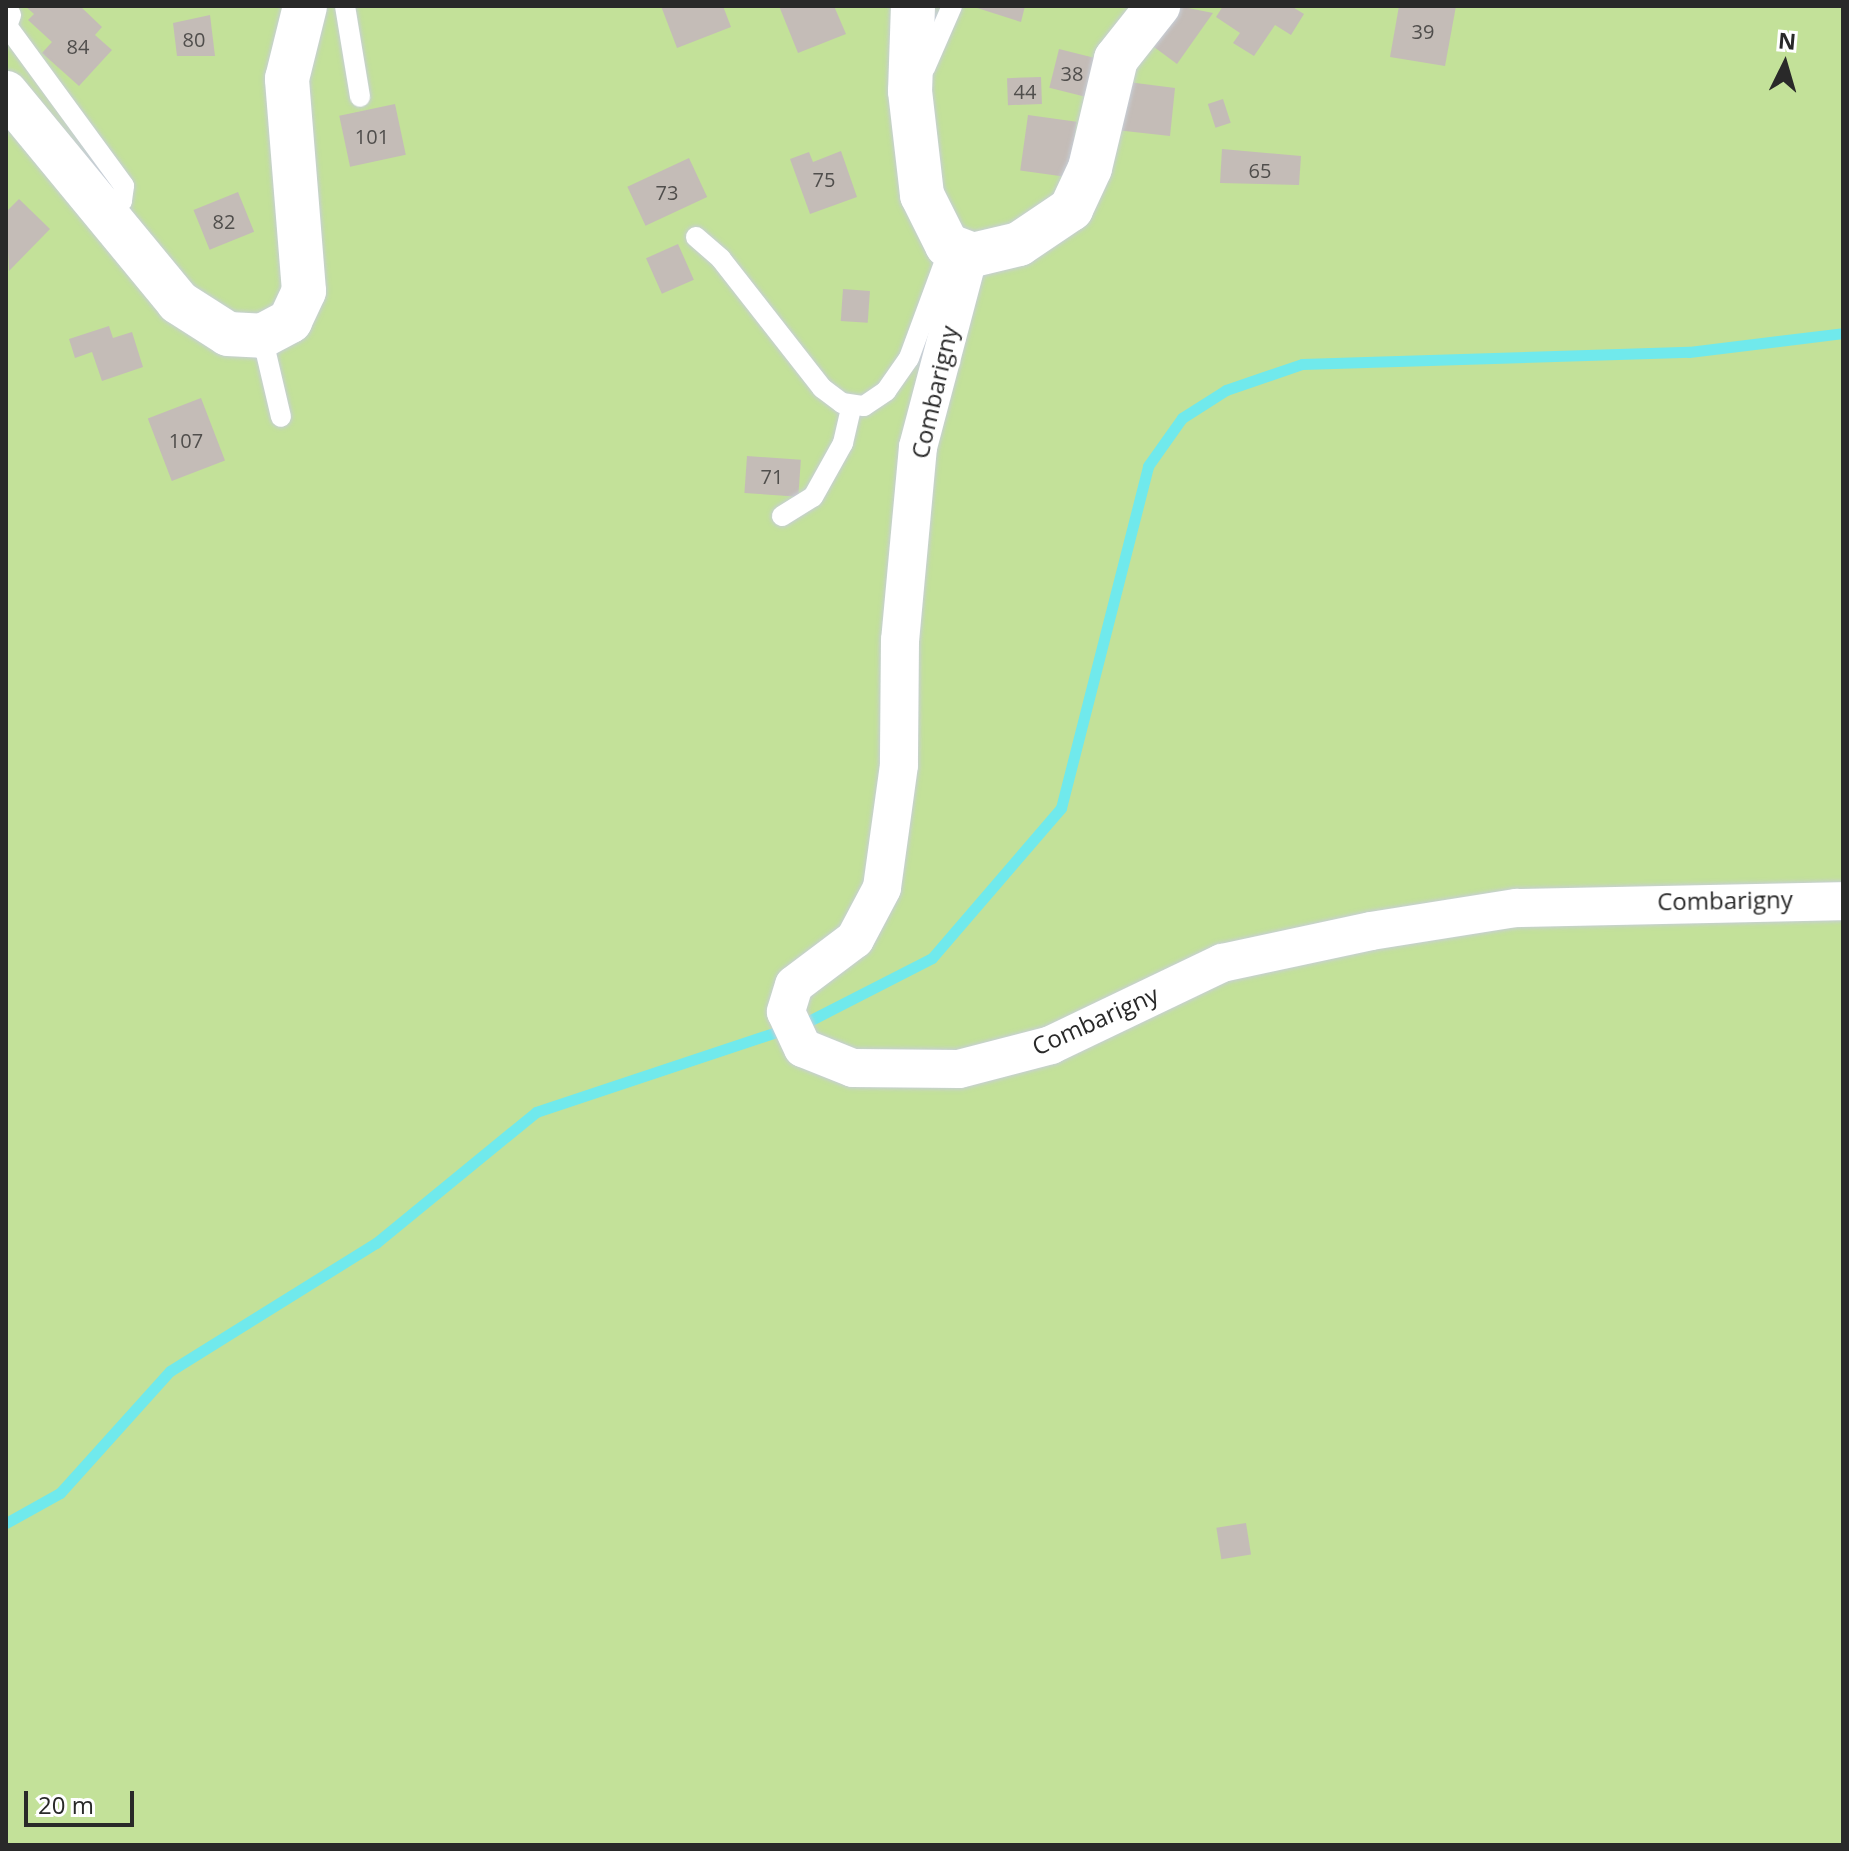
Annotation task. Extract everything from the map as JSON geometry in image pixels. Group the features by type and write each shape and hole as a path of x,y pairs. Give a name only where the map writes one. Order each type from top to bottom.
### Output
{"street":[{"path":"6,93 106,215 193,314 228,334 262,336 290,321 304,291 287,79 305,6"},
{"path":"913,6 910,78 922,195 959,250 1019,244 1071,209 1090,168 1113,67 1158,6"},
{"name":"Combarigny","path":"959,250 918,447 900,640 899,765 882,888 855,939 794,985 786,1012 803,1048 853,1068 959,1069 1051,1045 1222,963 1371,931 1532,907 1843,901"}],"lane":[{"path":"345,6 360,97"},
{"path":"910,78 923,74 952,6"},
{"path":"11,15 7,26 124,186 122,201 106,215"},
{"path":"696,237 721,259 822,388 852,405 870,404 897,377 959,250"},
{"path":"262,336 281,417"},
{"path":"782,516 813,497 843,443 852,405"}],"green space":[{"path":"6,6 1843,6 1843,1845 6,1845"}],"building":[{"path":"25,6 80,6 102,27 95,35 112,50 79,86 42,53 52,42 28,20 34,14"},
{"path":"661,6 723,6 731,27 677,48"},
{"path":"779,6 834,6 846,34 798,53"},
{"path":"971,6 1025,6 1021,22"},
{"path":"1178,6 1213,13 1177,64 1150,44"},
{"path":"1223,6 1291,6 1304,14 1291,35 1275,25 1254,56 1233,43 1240,33 1216,17"},
{"path":"1399,6 1456,6 1445,66 1390,57"},
{"path":"210,15 215,56 177,56 173,23"},
{"path":"1059,49 1095,58 1085,97 1049,88"},
{"path":"1041,77 1042,104 1008,105 1007,78"},
{"path":"1128,82 1175,88 1170,136 1116,130"},
{"path":"1223,99 1231,123 1216,128 1208,104"},
{"path":"395,104 406,155 350,167 339,116"},
{"path":"1028,115 1077,122 1069,177 1020,170"},
{"path":"1222,149 1301,156 1299,185 1220,183"},
{"path":"841,151 857,197 810,214 790,159 809,152 813,162"},
{"path":"689,158 707,197 646,226 627,187"},
{"path":"238,192 254,232 210,250 193,210"},
{"path":"19,199 50,229 9,271 6,212"},
{"path":"678,244 694,280 662,294 646,258"},
{"path":"843,289 870,291 868,323 841,321"},
{"path":"109,326 113,338 132,332 143,367 102,381 92,352 75,358 69,339"},
{"path":"201,398 225,461 172,481 148,418"},
{"path":"747,456 801,460 798,497 744,493"},
{"path":"1246,1523 1251,1555 1221,1559 1216,1528"}],"waterway":[{"path":"6,1523 60,1493 170,1371 376,1243 536,1112 809,1021 932,958 1061,808 1148,466 1182,418 1226,390 1302,364 1689,352 1843,333"}]}
